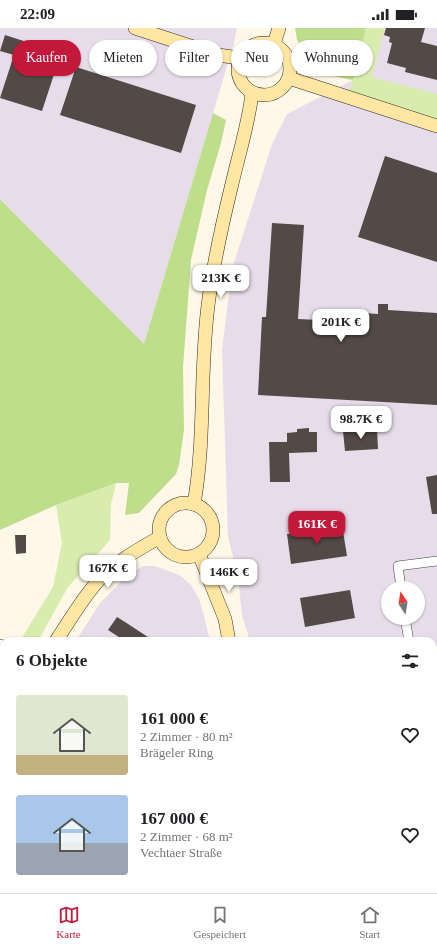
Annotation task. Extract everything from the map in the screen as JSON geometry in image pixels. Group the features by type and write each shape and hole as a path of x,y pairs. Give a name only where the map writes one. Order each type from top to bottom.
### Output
{"main road":[{"path":"135,28 218,55 231,57"},
{"path":"275,40 279,28"},
{"path":"238,76 244,87 252,94 265,95 274,93 283,87 289,78 289,62 283,51"},
{"path":"289,78 437,126"},
{"path":"194,504 198,483 202,432 205,350 209,300 216,253 230,189 250,117 252,94"},
{"path":"178,504 194,504 207,513 211,520 213,528 210,543 198,554 183,557 175,555 166,548 160,537 160,521 167,511 178,504"},
{"path":"59,637 93,586 117,563 160,537"},
{"path":"198,554 222,613 228,637"}],"street":[{"path":"400,581 398,566 437,561"},
{"path":"406,625 407,637"}],"shaded area":[{"path":"0,28 237,28 235,40 231,40 231,53 144,344 0,199"},
{"path":"366,28 437,28 437,637 249,637 242,615 238,576 228,537 222,350 232,269 272,144 287,114 353,80 354,76 373,76 373,40 363,40"},
{"path":"143,566 154,566 181,576 191,585 199,599 209,637 79,637 100,603 128,575"}],"green space":[{"path":"295,28 366,28 363,40 297,40"},
{"path":"366,28 385,28 373,73 373,40 363,40"},
{"path":"332,76 354,76 353,80"},
{"path":"353,76 372,76 437,94 437,120 349,92"},
{"path":"213,113 226,120 207,190 191,260 183,367 184,430 179,465 176,474 139,513 125,515 129,483 116,483 56,505 0,530 0,199 144,344"},
{"path":"116,483 111,504 110,540 68,587 40,637 22,637 53,587 62,543 56,505"}],"building":[{"path":"386,28 425,28 421,42 437,46 437,80 405,72 406,68 387,63 392,43 389,42 390,37 384,35"},
{"path":"5,35 21,40 12,40 12,54 0,51"},
{"path":"12,61 12,76 53,76 42,111 0,98"},
{"path":"81,69 89,71 89,76 104,76 196,105 181,153 60,115 73,76 81,76"},
{"path":"385,156 437,173 437,262 358,237"},
{"path":"272,223 304,225 298,319 363,322 364,313 378,314 378,304 388,304 388,310 437,313 437,405 258,395 262,317 266,317"},
{"path":"309,428 309,432 317,432 317,452 289,453 290,482 270,482 269,442 287,442 287,433 297,432 297,429"},
{"path":"377,429 378,449 345,451 343,431"},
{"path":"437,475 437,514 432,514 426,477"},
{"path":"342,525 347,556 291,564 287,534"},
{"path":"15,535 26,535 26,553 16,554"},
{"path":"350,590 355,618 305,627 300,598"},
{"path":"117,617 148,637 119,637 108,630"}]}
